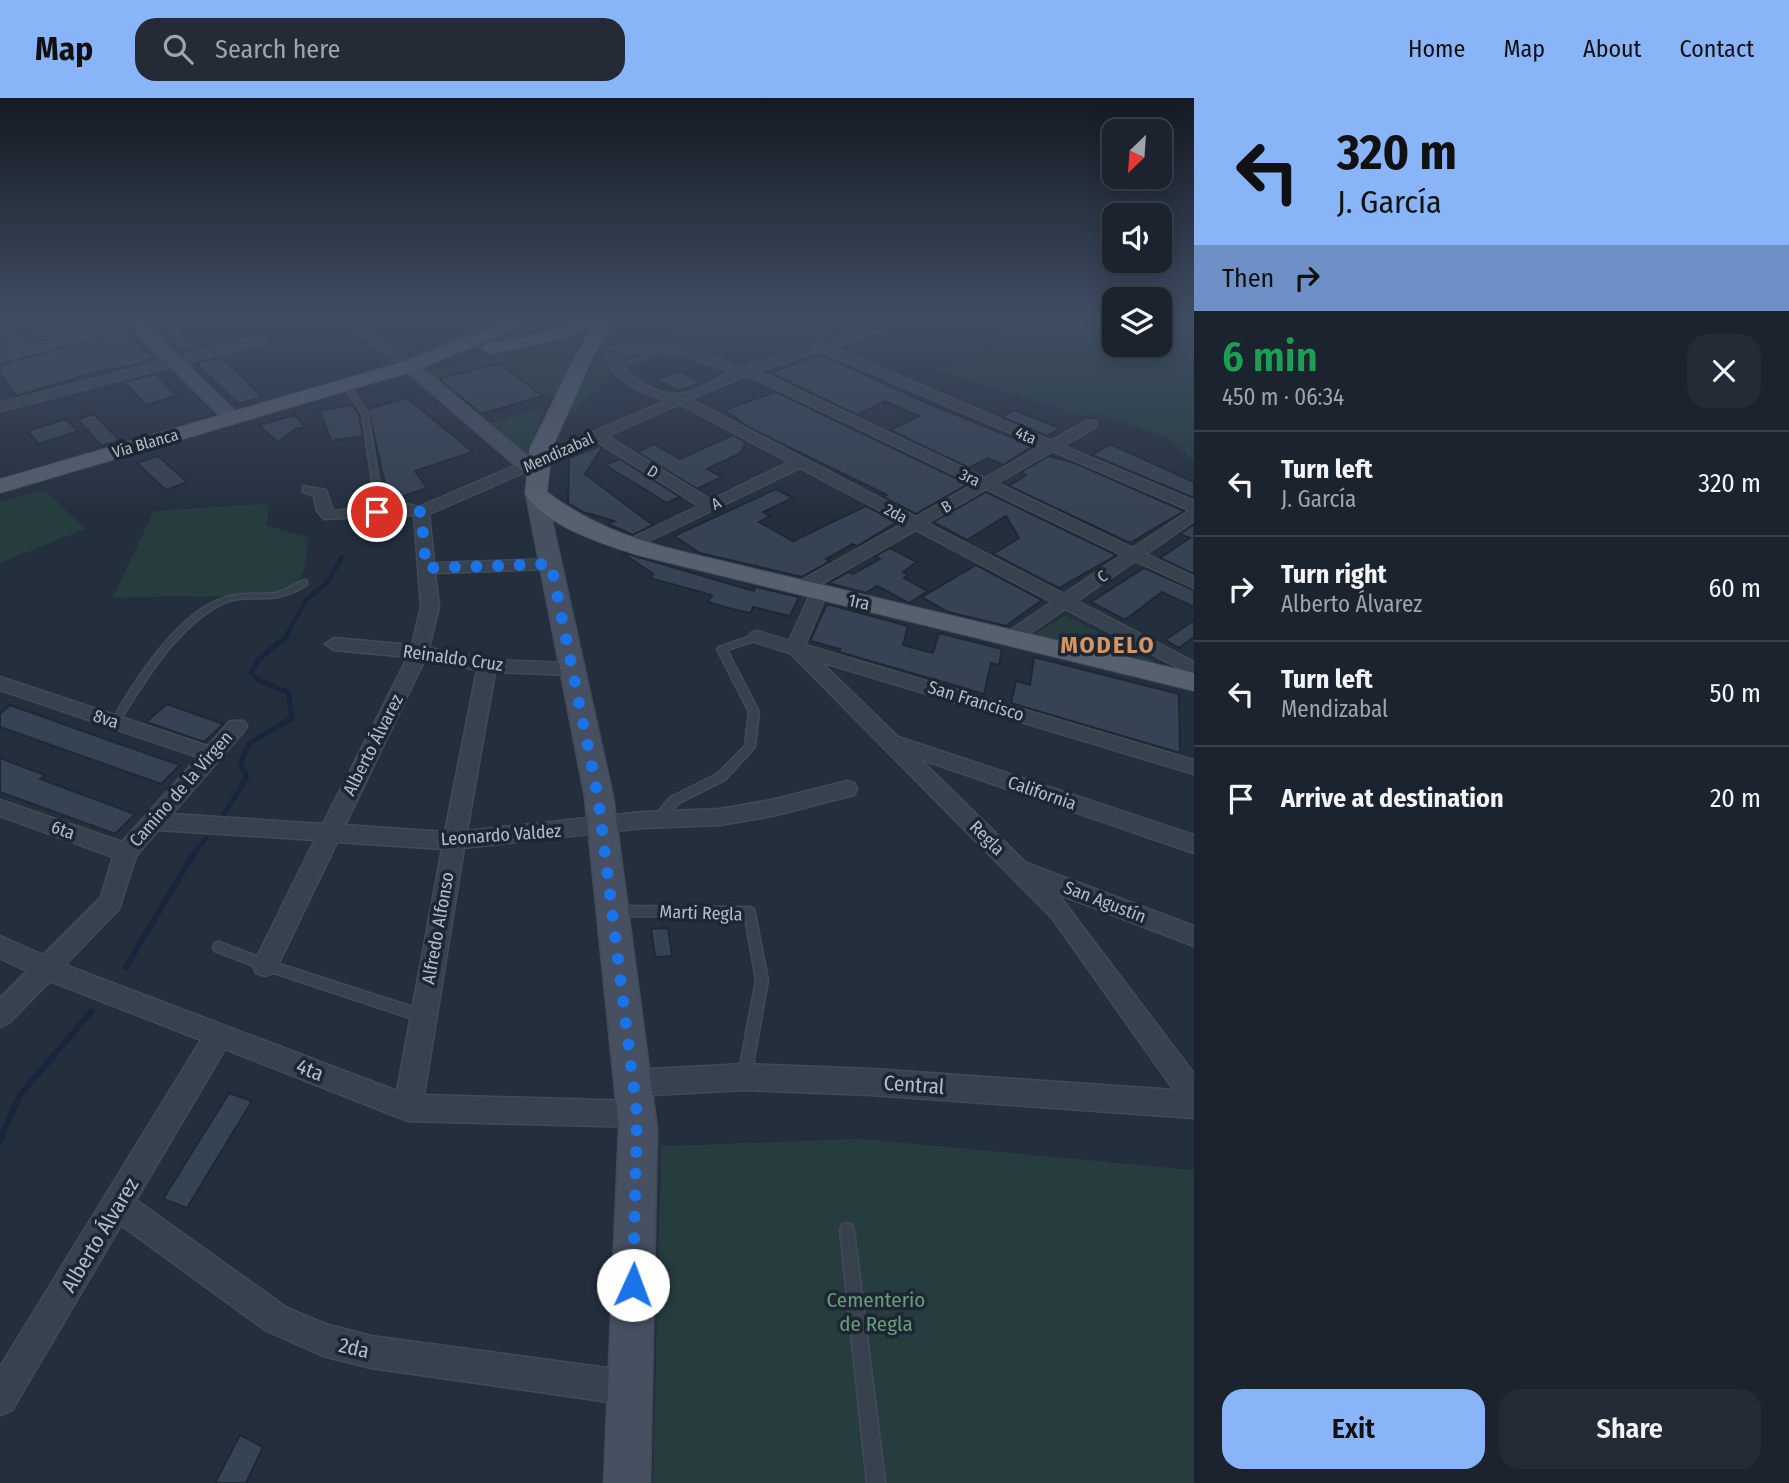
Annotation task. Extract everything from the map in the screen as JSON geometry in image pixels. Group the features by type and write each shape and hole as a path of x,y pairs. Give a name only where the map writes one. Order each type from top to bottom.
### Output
{"main road":[{"path":"198,385 232,418"},
{"name":"Vía Blanca","path":"0,486 344,385"},
{"path":"432,385 535,474"},
{"path":"561,385 535,474 602,827 635,1099 627,1483"},
{"name":"1ra","path":"535,474 568,519 632,544 810,591 1194,682"}],"street":[{"path":"0,407 85,385"},
{"name":"2da","path":"634,385 678,398 1194,670"},
{"name":"Mendizabal","path":"308,489 321,493 325,511 330,516 407,509 421,512 535,474 596,435 711,385"},
{"name":"3ra","path":"773,385 1194,583"},
{"name":"4ta","path":"909,385 1194,507"},
{"name":"B","path":"810,591 915,523 1091,424"},
{"name":"D","path":"596,435 710,506"},
{"name":"A","path":"632,544 800,462"},
{"name":"Alberto Álvarez","path":"265,965 419,652 430,607 421,512"},
{"name":"C","path":"1011,638 1194,514"},
{"path":"426,568 551,564"},
{"path":"795,647 810,591"},
{"name":"San Francisco","path":"757,637 1194,767"},
{"name":"Reinaldo Cruz","path":"334,644 419,652 487,666 572,669"},
{"name":"Regla","path":"795,647 1060,911 1194,1096"},
{"name":"Alfredo Alfonso","path":"408,1108 453,841 487,666"},
{"name":"8va","path":"0,684 211,754"},
{"name":"Camino de la Virgen","path":"0,1015 111,902 126,852 237,726"},
{"name":"California","path":"890,742 1194,844"},
{"name":"Leonardo Valdez","path":"152,821 453,841 657,820 674,821 779,808 847,789"},
{"name":"6ta","path":"0,808 126,852"},
{"name":"San Agustín","path":"1017,868 1194,936"},
{"name":"4ta","path":"0,946 45,968 408,1108 635,1099"},
{"name":"Alberto Álvarez","path":"0,1398 219,1035"},
{"name":"Central","path":"635,1099 745,1077 872,1082 1194,1105"},
{"name":"2da","path":"118,1205 276,1319 323,1340 371,1352 630,1388"}],"lane":[{"path":"346,385 365,414 377,487"},
{"path":"115,722 143,679 191,621 210,606 230,598 284,596 304,583"},
{"path":"657,820 675,800 721,777 750,747 754,712 722,649 757,637"},
{"name":"Marti Regla","path":"612,911 750,912 762,980 745,1077"},
{"path":"219,947 265,965 422,1016"},
{"path":"846,1230 876,1483"}],"green space":[{"path":"528,385 562,385 556,396 543,396"},
{"path":"583,385 603,385 557,428"},
{"path":"982,385 1194,385 1194,461 1169,438 1100,414 1083,416"},
{"path":"545,407 535,434 531,461 488,424"},
{"path":"45,490 85,529 0,563 0,502"},
{"path":"269,503 267,526 308,537 304,569 291,586 270,596 113,597 154,511"},
{"path":"1066,615 1164,667 1031,636"},
{"name":"Cementerio de Regla","path":"862,1139 1194,1170 1194,1483 653,1483 661,1146"}],"building":[{"path":"8,385 54,385 16,396"},
{"path":"127,385 166,385 177,396 146,405"},
{"path":"218,385 250,385 262,397 238,404"},
{"path":"446,385 528,385 543,396 481,414"},
{"path":"665,385 697,385 677,391"},
{"path":"795,385 887,385 1033,446 1003,465 988,458 969,468 890,430 919,416 885,401 857,415"},
{"path":"776,392 968,484 916,514 883,497 887,495 750,428 724,410"},
{"path":"407,398 473,452 415,471 427,488 389,501 368,409"},
{"path":"353,405 359,415 363,436 331,441 320,410"},
{"path":"1013,410 1060,428 1047,436 1002,417"},
{"path":"94,414 119,440 102,446 77,419"},
{"path":"295,415 305,427 295,429 278,443 259,425"},
{"path":"66,419 78,431 39,444 27,431"},
{"path":"733,435 746,442 741,453 707,469 722,477 697,489 637,452 654,444 680,459"},
{"path":"1110,444 1194,482 1194,498 1092,455"},
{"path":"599,446 602,448 585,474 653,525 633,535 608,524 614,521 583,512 568,503 569,458"},
{"path":"158,456 187,482 166,490 137,463"},
{"path":"1049,456 1077,464 1184,511 1130,543 1009,486 1026,475 1021,472"},
{"path":"620,459 680,497 667,503 605,465"},
{"path":"776,489 793,498 763,512 770,516 759,522 793,541 866,506 897,522 857,546 853,544 826,559 830,561 802,577 700,553 674,536"},
{"path":"986,492 1115,556 1059,588 993,554 1019,538 1006,516 967,540 933,522"},
{"path":"1194,524 1194,574 1160,558 1190,538 1180,534"},
{"path":"890,548 917,562 903,572 908,575 904,578 928,591 909,603 877,586 866,593 828,583 848,572 853,574 880,559 875,556"},
{"path":"621,552 754,591 755,588 751,586 799,597 790,616 753,607 750,613 732,609 708,602 712,595 650,578 653,574"},
{"path":"976,565 1042,600 1006,626 948,612 922,597"},
{"path":"1144,568 1194,590 1194,607 1162,592 1125,620 1091,602"},
{"path":"827,604 908,626 903,645 933,653 939,633 1002,649 999,665 991,663 984,694 839,652 840,649 810,641"},
{"path":"1194,620 1194,637 1179,648 1165,640"},
{"path":"1034,657 1179,694 1180,753 1011,703 1016,681 1030,685"},
{"path":"167,704 223,724 204,742 146,722"},
{"path":"10,705 180,765 161,784 0,727 0,714"},
{"path":"0,758 45,775 40,779 135,814 115,834 0,792"},
{"path":"668,928 672,956 655,957 651,929"},
{"path":"229,1093 252,1101 187,1208 163,1199"},
{"path":"240,1435 263,1447 246,1483 215,1483"}],"waterway":[{"path":"285,637 306,600 327,583 342,557"},
{"path":"221,819 247,777 240,763 250,743 292,718 288,692 260,681 251,673 258,660 285,637"},
{"path":"190,859 206,838"},
{"path":"126,967 191,858"},
{"path":"1,1137 20,1095 92,1011"},
{"path":"0,1140 2,1135"}],"district":[{"name":"MODELO","path":"1108,645"}],"route":[{"path":"377,512 407,509 421,512 419,515 426,568 551,564 598,797 637,1114 633,1285"}]}
